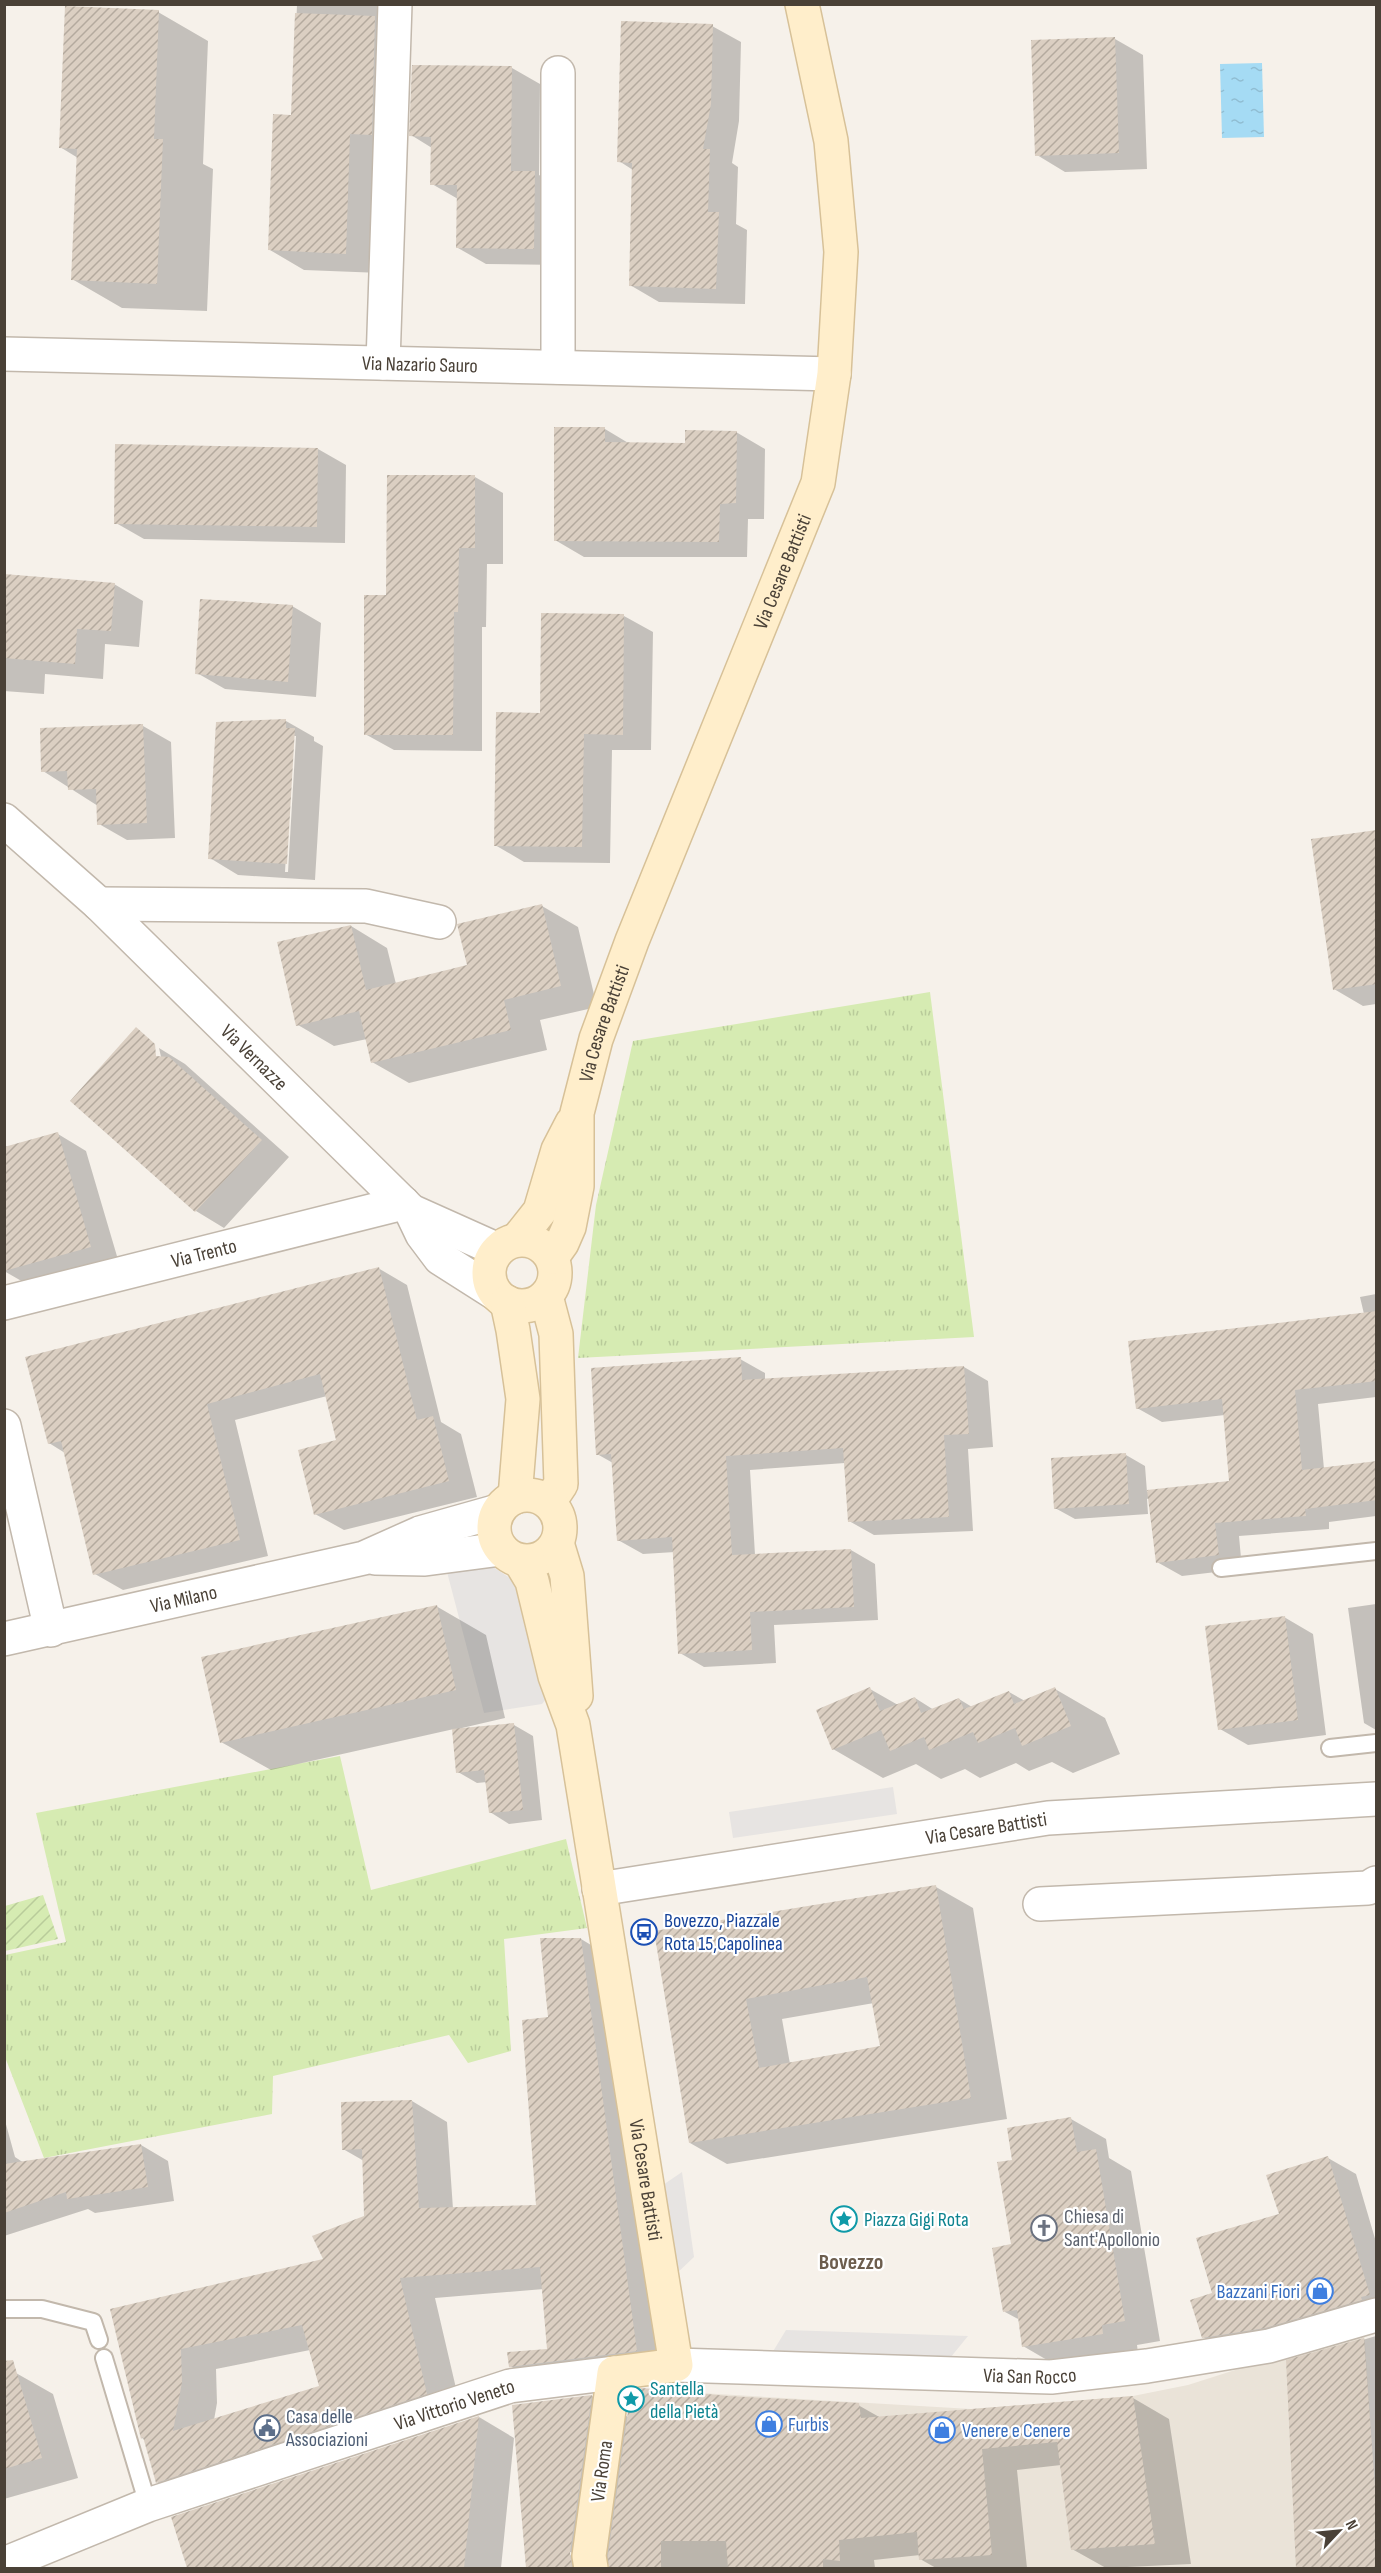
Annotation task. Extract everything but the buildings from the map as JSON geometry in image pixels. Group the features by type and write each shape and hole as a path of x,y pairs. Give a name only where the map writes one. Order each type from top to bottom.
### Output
{"street":[{"path":"383,363 395,4"},
{"name":"Via Cesare Battisti","path":"676,2365 573,1725 555,1676 532,1581 494,1533 494,1522 507,1504 523,1399 513,1330 501,1297 489,1279 490,1264 540,1211 558,1150 577,1113 596,1039 633,941 818,483 834,374 841,252 831,141 802,4"},
{"path":"558,73 558,367"},
{"name":"Via Nazario Sauro","path":"4,354 834,374"},
{"name":"Via Vernazze","path":"4,820 99,904 407,1207 440,1258 501,1297"},
{"path":"99,904 366,906 439,922"},
{"name":"Via Cesare Battisti","path":"546,1296 555,1278 552,1257 569,1227 577,1185 577,1113"},
{"name":"Via Vernazze","path":"407,1207 507,1245"},
{"name":"Via Trento","path":"4,1302 407,1207"},
{"path":"507,1245 526,1239 542,1245 552,1257"},
{"path":"501,1297 520,1306 534,1304 546,1296 556,1334 561,1484 549,1502 527,1495 507,1504"},
{"path":"4,1426 51,1630"},
{"name":"Via Cesare Battisti","path":"549,1502 556,1511 559,1521 558,1543 567,1576 577,1692 573,1725"},
{"name":"Via Milano","path":"4,1639 364,1558 420,1533 507,1504"},
{"path":"511,1555 535,1561 548,1555 558,1543"},
{"name":"Via Milano","path":"364,1558 511,1555"},
{"name":"Via Cesare Battisti","path":"599,1889 1048,1818 1377,1799"},
{"path":"1040,1904 1368,1888 1377,1883"},
{"name":"Via San Rocco","path":"676,2365 1051,2377 1147,2366 1269,2346 1377,2315"},
{"name":"Via Vittorio Veneto","path":"8,2565 148,2505 510,2386 676,2365"},
{"name":"Via Roma","path":"591,2568 589,2556 614,2373"}],"lane":[{"path":"1221,1568 1377,1551"},
{"path":"1330,1748 1377,1743"},
{"path":"4,2309 42,2309 93,2322 99,2340"},
{"path":"104,2358 148,2505"}],"shaded area":[{"path":"481,1565 493,1567 513,1580 523,1595 548,1697 542,1704 484,1713 447,1572"},
{"path":"893,1787 897,1814 733,1838 729,1812"},
{"path":"682,2172 694,2257 675,2275 660,2187"},
{"path":"1364,2329 1376,2514 1376,2568 612,2568 611,2538 633,2389 971,2409 1133,2396 1188,2385"},
{"path":"786,2330 968,2336 946,2363 769,2358"}],"green space":[{"path":"930,992 974,1337 578,1358 596,1205 633,1041"},
{"path":"340,1756 371,1890 566,1839 587,1928 504,1939 511,2051 468,2063 449,2035 273,2076 272,2114 44,2158 5,2057 5,1955 66,1942 36,1813"},
{"path":"43,1895 58,1939 5,1951 5,1906"}],"water":[{"path":"1262,63 1264,137 1222,138 1220,64"}],"place":[{"name":"Bovezzo, Piazzale Rota 15,Capolinea","path":"644,1932"},
{"name":"Piazza Gigi Rota","path":"844,2219"},
{"name":"Chiesa di Sant'Apollonio","path":"1044,2228"},
{"name":"Bazzani Fiori","path":"1320,2291"},
{"name":"Santella della Pietà","path":"631,2399"},
{"name":"Furbis","path":"769,2424"},
{"name":"Casa delle Associazioni","path":"267,2428"},
{"name":"Venere e Cenere","path":"942,2430"}],"district":[{"name":"Bovezzo","path":"851,2261"}]}
